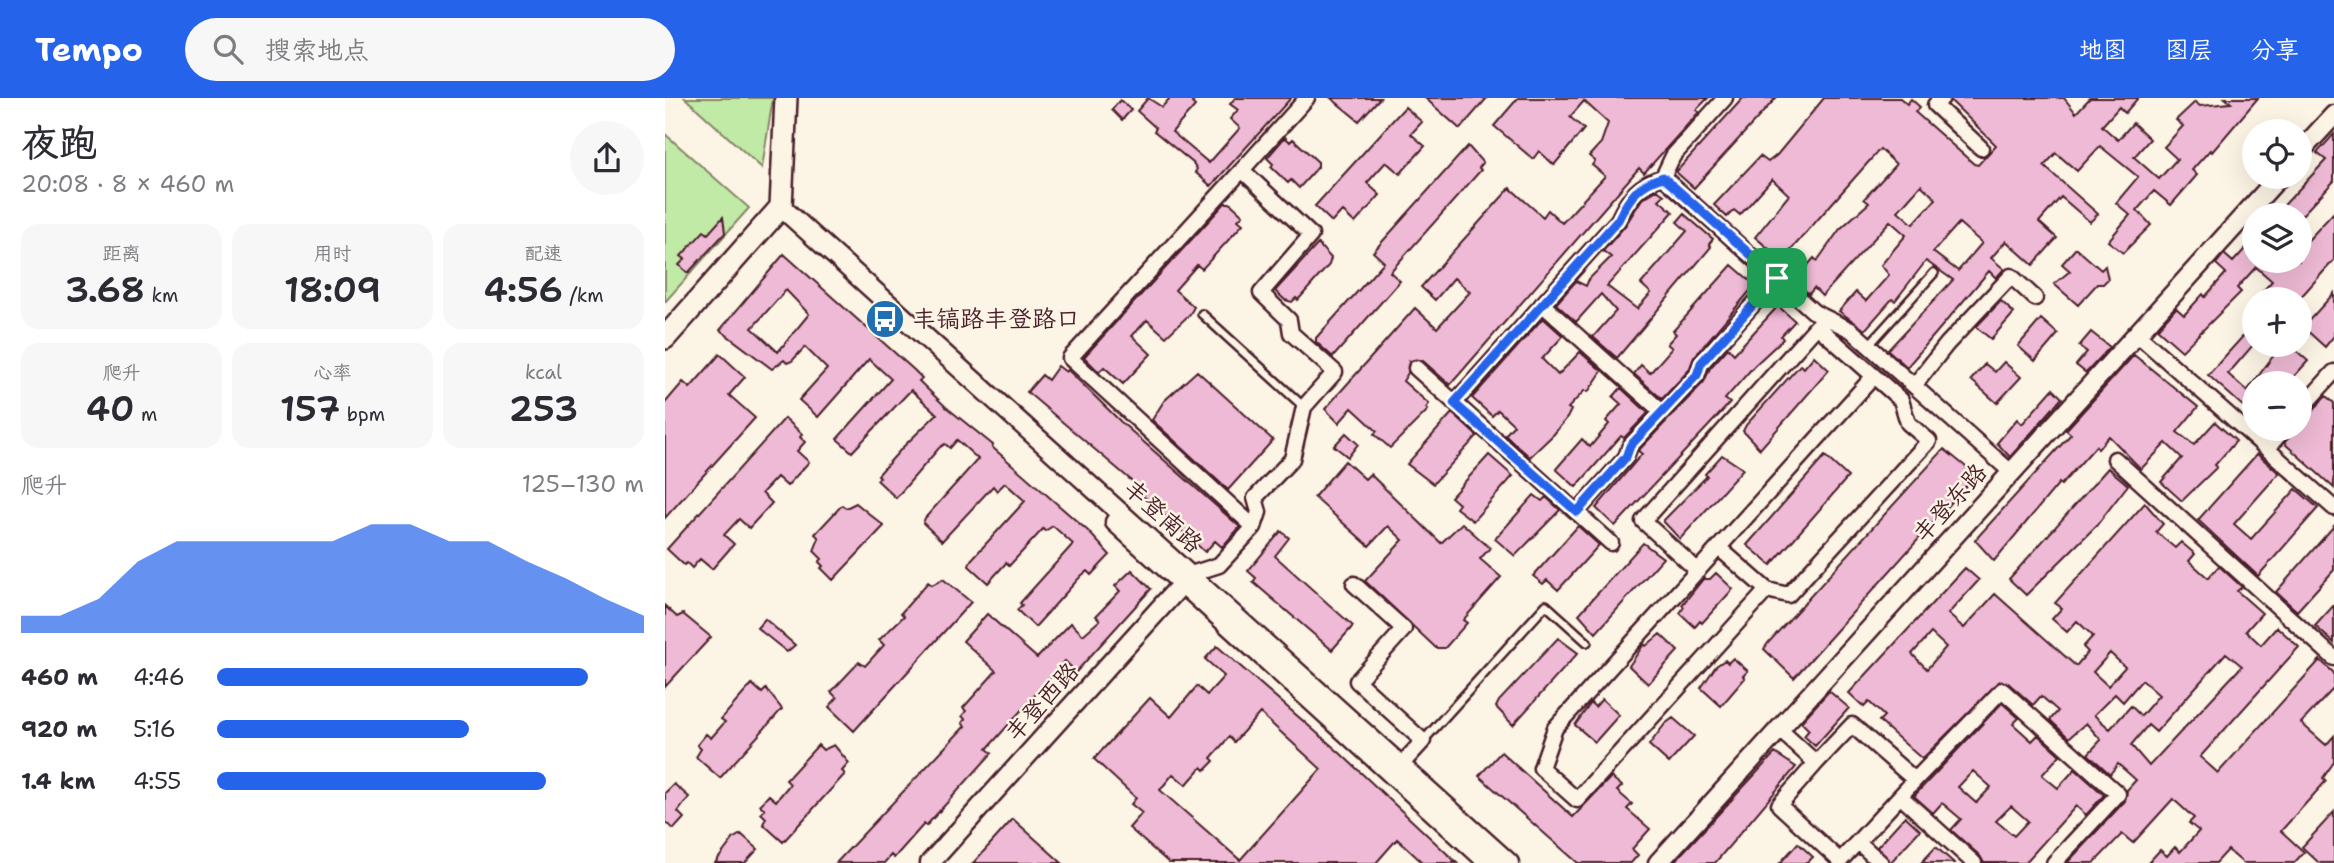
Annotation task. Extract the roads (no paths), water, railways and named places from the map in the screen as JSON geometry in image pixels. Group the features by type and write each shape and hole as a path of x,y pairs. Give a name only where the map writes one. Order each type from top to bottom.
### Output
{"main road":[{"path":"665,338 779,210 786,98"}],"street":[{"path":"1254,527 1070,358 1307,98"},
{"path":"1454,403 1618,220 1626,202 1643,183 1663,177 1673,156 1725,98"},
{"path":"1935,100 1981,148"},
{"path":"2312,139 2334,115"},
{"path":"1187,579 1219,565 1254,527 1259,512 1255,498 1292,459 1304,407 1335,372 1291,332 1289,320 1261,293 1311,235 1242,170"},
{"path":"1663,177 1814,312 1851,330 2011,472"},
{"name":"丰登东路","path":"1658,863 2268,189"},
{"name":"丰登南路","path":"779,210 1187,579 1489,863"},
{"path":"1914,386 1947,344 2011,276 2035,298"},
{"path":"1577,512 1626,457 1630,446 1697,375 1701,363 1777,278"},
{"path":"1542,304 1662,412"},
{"path":"1698,571 1643,521 1817,326 1902,400 1908,423 1929,441 1788,595 1767,590 1719,548"},
{"path":"2137,335 2334,508"},
{"path":"1416,368 1611,543"},
{"path":"2312,397 2334,372"},
{"path":"1767,590 1577,800 1541,768 1555,729 1874,376"},
{"path":"2267,449 2274,441"},
{"path":"2115,459 2334,658"},
{"name":"丰登南路","path":"1187,579 1509,863"},
{"name":"丰登西路","path":"930,863 1187,579"},
{"path":"1354,584 1404,629 1357,681 1423,741 1401,765"},
{"path":"1915,780 1852,725 1779,805 1840,862 2002,690 2118,794 2054,863"},
{"path":"1780,730 1816,763"},
{"path":"1900,796 1974,863"},
{"path":"1858,842 1881,863"}],"lane":[{"path":"1869,346 1934,273"},
{"path":"1202,314 1304,407"},
{"path":"1902,400 1914,386"},
{"path":"1423,741 1546,605 1587,642"}],"place":[{"name":"丰镐路丰登路口","path":"885,319"}]}
